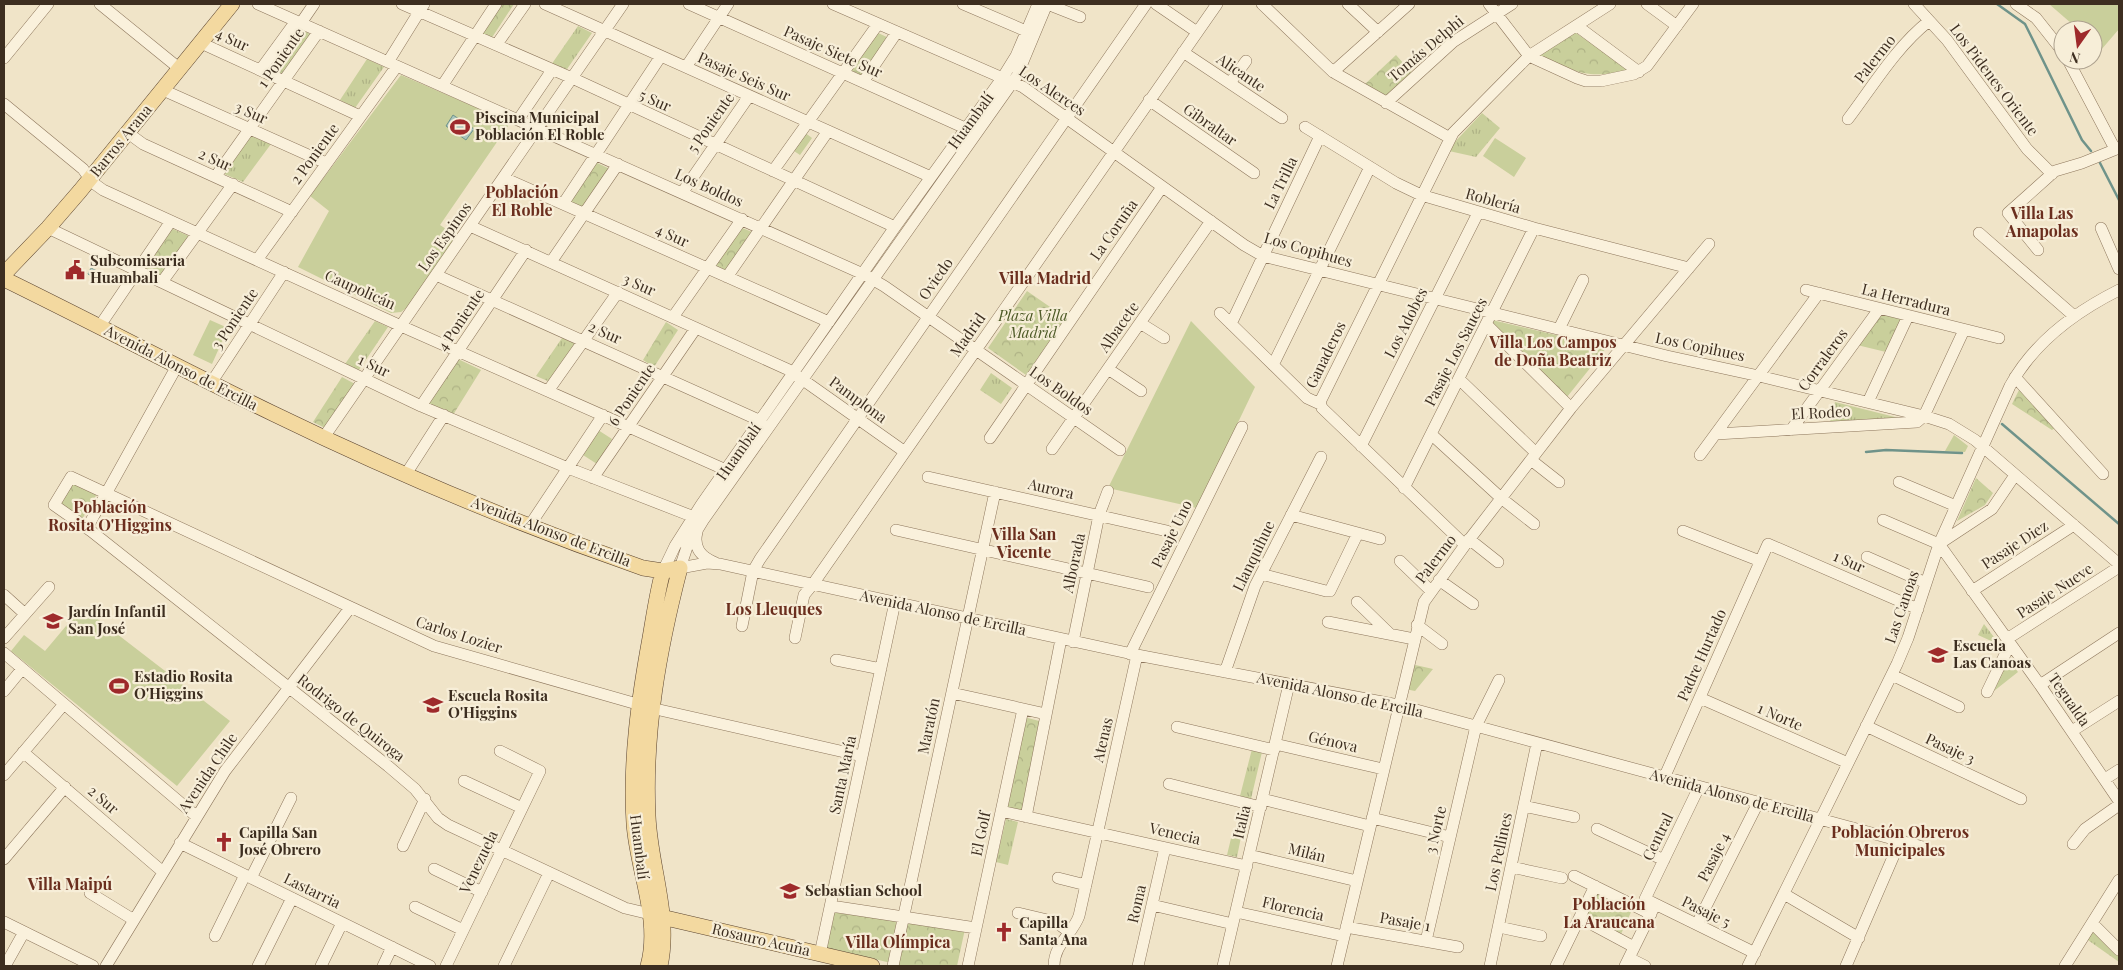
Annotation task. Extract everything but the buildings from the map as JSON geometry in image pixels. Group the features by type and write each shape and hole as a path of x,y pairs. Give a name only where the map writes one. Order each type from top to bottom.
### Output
{"main road":[{"name":"Barros Arana","path":"4,274 48,228 90,179 232,4"},
{"name":"Avenida Alonso de Ercilla","path":"4,279 211,383 406,474 530,525 637,566 663,571 680,568"},
{"name":"Huambalí","path":"645,706 680,568"},
{"name":"Huambalí","path":"660,966 663,941 634,824 633,783 645,706 657,593 663,571"},
{"name":"Huambalí","path":"648,966 656,916"},
{"name":"Rosauro Acuña","path":"656,916 820,954 850,964 872,966"}],"street":[{"path":"4,58 48,4"},
{"path":"100,4 180,69"},
{"name":"Los Boldos","path":"258,4 863,274 1120,450"},
{"name":"1 Poniente","path":"261,70 314,4"},
{"name":"5 Sur","path":"402,4 421,8 475,35 895,227"},
{"path":"442,86 496,4"},
{"path":"497,44 525,4"},
{"name":"Pasaje Seis Sur","path":"545,4 931,177"},
{"name":"Los Espinos","path":"324,437 624,4"},
{"name":"Pasaje Siete Sur","path":"689,4 965,128"},
{"path":"686,67 728,4"},
{"name":"Los Alerces","path":"833,4 1008,79 1234,238"},
{"path":"963,4 1026,31"},
{"name":"Huambalí","path":"663,571 675,546 696,522 799,376 874,280 1008,79 1038,4"},
{"path":"1047,4 1080,17"},
{"name":"Huambalí","path":"680,568 696,522 726,470 760,421 799,376 829,322 965,128 1021,67 1047,4"},
{"name":"Oviedo","path":"742,626 753,572 760,559 1146,4"},
{"path":"1156,4 1197,32"},
{"name":"Madrid","path":"795,638 804,595 1217,4"},
{"path":"1262,4 1333,72 1450,138"},
{"path":"1348,4 1378,32"},
{"path":"1333,72 1409,4"},
{"path":"1489,4 1529,56 1586,81 1615,79 1639,72 1658,54 1693,4"},
{"name":"Tomás Delphi","path":"1386,103 1454,42 1512,4"},
{"name":"Ganaderos","path":"1498,562 1467,542 1404,488 1320,404 1450,138 1529,56 1610,4"},
{"path":"1647,4 1676,26"},
{"name":"Los Pidenes Oriente","path":"1914,4 1956,52 2027,149 2052,174"},
{"path":"2016,4 2036,18 2053,39"},
{"name":"2 Poniente","path":"257,260 360,116 392,64 421,8"},
{"name":"Palermo","path":"1848,119 1902,48 1929,21"},
{"path":"773,171 878,24"},
{"path":"1577,26 1639,72"},
{"name":"1 Poniente","path":"216,176 319,31"},
{"path":"863,82 896,32"},
{"name":"4 Sur","path":"201,43 360,116"},
{"name":"Alicante","path":"1184,52 1282,118"},
{"path":"562,204 661,56"},
{"path":"1230,83 1246,61"},
{"path":"518,120 552,70"},
{"path":"2038,250 2008,213 2052,174 2117,148 2074,70"},
{"name":"3 Sur","path":"163,90 326,164"},
{"name":"5 Poniente","path":"682,193 749,96"},
{"name":"Gibraltar","path":"1150,100 1254,173"},
{"name":"Caupolicán","path":"4,104 83,169 99,188 401,326 726,470"},
{"name":"Roblería","path":"1305,127 1396,183 1421,195 1478,213 1688,268"},
{"path":"727,277 828,131"},
{"name":"2 Sur","path":"128,133 143,144 292,212"},
{"name":"La Trilla","path":"1231,324 1320,136"},
{"path":"551,262 618,164"},
{"path":"1273,365 1370,167"},
{"name":"4 Sur","path":"504,178 829,322"},
{"path":"162,282 233,184"},
{"name":"La Coruña","path":"990,438 1162,187"},
{"name":"Los Adobes","path":"1361,446 1478,213"},
{"path":"673,317 742,219"},
{"path":"99,327 171,221"},
{"name":"Albacete","path":"1052,449 1211,222"},
{"name":"3 Sur","path":"470,226 799,376"},
{"name":"1 Sur","path":"48,228 421,406 696,522"},
{"name":"Pasaje Los Sauces","path":"1404,488 1534,228"},
{"path":"2101,228 2119,269"},
{"path":"1979,233 2074,316"},
{"name":"Los Copihues","path":"1234,238 1263,256 1624,345 1924,416 1959,429 1982,446 2119,564"},
{"name":"Palermo","path":"1337,966 1422,606 1467,542 1571,408 1709,244"},
{"name":"4 Poniente","path":"421,406 526,250"},
{"name":"3 Poniente","path":"211,383 284,272"},
{"name":"2 Sur","path":"436,275 584,340 760,421"},
{"path":"1559,329 1583,280"},
{"name":"La Herradura","path":"1806,290 1998,338"},
{"name":"Las Canoas","path":"1749,966 1892,675 1908,638 1939,544 2015,377 2044,342 2074,316 2086,307 2119,290"},
{"path":"548,391 618,292"},
{"path":"1700,455 1819,293"},
{"name":"Corraleros","path":"1791,430 1879,309"},
{"path":"1220,313 1307,398 1320,404"},
{"path":"1868,402 1908,316"},
{"path":"1140,323 1164,338"},
{"path":"1486,324 1571,408"},
{"name":"6 Poniente","path":"593,478 696,328"},
{"path":"1924,416 1964,330"},
{"path":"87,528 178,366"},
{"path":"1108,368 1141,391"},
{"name":"Pamplona","path":"799,376 905,452"},
{"path":"2015,377 2103,474"},
{"path":"1459,379 1559,482"},
{"path":"406,474 444,415"},
{"name":"6 Poniente","path":"530,525 603,415"},
{"name":"El Rodeo","path":"1716,434 1911,424 1921,420 1924,416"},
{"name":"Pasaje Uno","path":"1134,654 1242,427"},
{"path":"1432,434 1501,498 1534,524"},
{"name":"Llanquihue","path":"1225,672 1247,606 1261,574 1320,457"},
{"path":"1883,520 1939,544 1992,509 2016,475"},
{"name":"Carlos Lozier","path":"54,504 70,477 107,492 434,646 645,706 862,756"},
{"name":"Aurora","path":"928,477 1167,531"},
{"path":"1899,482 1956,506"},
{"name":"Alborada","path":"1073,642 1099,516 1108,491"},
{"name":"Maratón","path":"893,966 995,492"},
{"name":"Rodrigo de Quiroga","path":"54,504 388,766 425,800 444,823 624,908 656,916"},
{"path":"1291,515 1380,539"},
{"path":"696,522 696,543 699,552 706,559 720,564"},
{"name":"Pasaje Diez","path":"1972,591 2074,525"},
{"path":"896,530 1148,587"},
{"path":"1683,531 1760,561"},
{"path":"1261,574 1330,591 1358,533"},
{"name":"1 Sur","path":"1768,544 1918,609"},
{"name":"Padre Hurtado","path":"1664,778 1768,544"},
{"name":"Tegualda","path":"1939,544 2072,730 2119,801"},
{"path":"1867,557 1926,583"},
{"path":"1400,561 1431,591"},
{"name":"Avenida Alonso de Ercilla","path":"680,568 706,563 720,564 1073,642 1398,705 1923,847"},
{"name":"Pasaje Nueve","path":"2008,642 2119,568"},
{"path":"1439,580 1473,604"},
{"path":"4,638 48,587"},
{"path":"4,595 25,614"},
{"name":"Santa María","path":"820,954 895,602"},
{"path":"1358,602 1390,634"},
{"name":"Avenida Chile","path":"106,966 196,816 233,760 350,608"},
{"path":"1328,622 1414,639"},
{"path":"1417,625 1442,644"},
{"path":"2040,685 2119,633"},
{"path":"1026,816 1061,639"},
{"path":"1987,692 2008,642"},
{"path":"4,653 196,816"},
{"name":"Atenas","path":"1054,966 1057,949 1079,916 1134,654"},
{"path":"836,660 881,669"},
{"path":"4,691 22,669"},
{"path":"1892,675 1959,707"},
{"path":"1476,726 1499,680"},
{"name":"Italia","path":"1223,966 1290,684"},
{"path":"952,693 1046,714"},
{"name":"1 Norte","path":"1700,698 1848,763"},
{"path":"2072,730 2119,701"},
{"path":"4,775 64,704"},
{"name":"El Golf","path":"968,966 1023,709"},
{"name":"Génova","path":"1177,726 1383,769"},
{"name":"3 Norte","path":"1426,941 1476,726"},
{"name":"Pasaje 3","path":"1866,726 2021,798"},
{"name":"Los Pellines","path":"1490,966 1537,743"},
{"name":"Venezuela","path":"446,966 540,771 500,751"},
{"name":"2 Sur","path":"23,752 163,872"},
{"path":"2105,779 2119,770"},
{"path":"464,781 522,808"},
{"path":"1169,784 1261,803 1450,837"},
{"path":"4,859 65,787"},
{"name":"Central","path":"1645,899 1699,787"},
{"path":"215,936 290,798"},
{"path":"403,846 425,800"},
{"name":"Pasaje 4","path":"1697,924 1758,803"},
{"path":"2073,844 2085,829 2119,805"},
{"path":"1524,806 1574,817"},
{"name":"Venecia","path":"1001,811 1165,848 1248,861"},
{"path":"1597,828 1664,860"},
{"path":"1846,966 1900,841"},
{"name":"Lastarria","path":"180,843 430,966"},
{"name":"Roma","path":"1138,966 1165,848"},
{"name":"Milán","path":"1248,861 1357,881"},
{"path":"1511,867 1568,877 1653,909 1627,962 1644,966"},
{"path":"434,869 482,892"},
{"path":"504,966 549,873"},
{"path":"1058,878 1086,884"},
{"path":"2064,966 2119,880"},
{"path":"1556,966 1595,886"},
{"path":"90,894 134,920"},
{"path":"1784,894 1859,938"},
{"path":"258,966 292,898"},
{"name":"Pasaje 5","path":"1645,899 1653,909 1697,924 1754,953"},
{"path":"1152,905 1233,924"},
{"path":"831,906 976,928"},
{"path":"415,907 463,930"},
{"name":"Florencia","path":"1236,912 1345,932"},
{"path":"1018,913 1056,922 1069,932"},
{"path":"1580,918 1634,947"},
{"path":"4,922 93,966"},
{"path":"320,966 342,922"},
{"path":"2092,923 2119,950"},
{"path":"1499,927 1541,936"},
{"path":"5,966 24,932"},
{"name":"Pasaje 1","path":"1345,932 1426,941 1458,947"},
{"path":"383,966 392,947"}],"green space":[{"path":"500,4 514,4 491,39 481,34"},
{"path":"2049,4 2119,4 2119,29 2103,48 2103,20 2067,20"},
{"path":"578,26 592,33 565,72 551,65"},
{"path":"296,27 312,35 282,75 265,67"},
{"path":"1573,31 1630,70 1591,74 1572,70 1537,54"},
{"path":"876,32 891,39 865,77 850,70"},
{"path":"1396,55 1413,74 1388,98 1364,85"},
{"path":"367,59 384,67 355,108 340,100"},
{"path":"401,75 505,120 508,126 440,225 458,237 408,307 401,312 391,313 298,267 329,211 310,196"},
{"path":"1482,113 1500,128 1476,157 1449,151 1452,145"},
{"path":"804,132 812,138 800,155 791,149"},
{"path":"250,135 271,144 243,182 222,173"},
{"path":"1495,138 1526,158 1514,177 1483,156"},
{"path":"595,162 610,169 583,208 568,200"},
{"path":"740,227 752,232 725,271 711,266"},
{"path":"173,229 191,237 160,276 144,266 169,230"},
{"name":"Plaza Villa Madrid","path":"1027,291 1066,318 1026,375 988,348"},
{"path":"1881,313 1901,319 1886,352 1857,345"},
{"path":"210,320 228,328 212,364 193,355"},
{"path":"1492,320 1607,347 1567,397 1491,325"},
{"path":"375,321 388,327 359,370 345,364"},
{"path":"1191,321 1255,387 1197,508 1108,488"},
{"path":"666,322 678,330 654,367 643,360"},
{"path":"562,338 576,344 550,382 536,376"},
{"path":"458,359 481,370 453,415 428,405"},
{"path":"991,373 1012,388 1001,404 980,390"},
{"path":"342,377 355,384 325,428 313,422"},
{"path":"2020,388 2056,427 2052,430 2012,404"},
{"path":"1835,402 1907,420 1830,422"},
{"path":"598,430 612,439 597,464 583,455"},
{"path":"1954,435 1968,446 1965,452 1945,451"},
{"path":"1976,478 1993,493 1985,505 1957,521"},
{"path":"72,482 97,494 81,521 59,504"},
{"name":"Estadio Rosita O'Higgins","path":"82,607 230,721 177,786 11,651 24,635 45,651"},
{"path":"1984,624 2000,645 1978,635"},
{"path":"2008,659 2018,672 1994,691"},
{"path":"1411,664 1433,669 1415,691 1405,689"},
{"path":"1024,717 1043,722 1024,812 1005,807"},
{"path":"1252,749 1262,752 1251,799 1240,796"},
{"path":"1006,819 1018,822 1008,865 996,862"},
{"path":"1233,830 1242,832 1237,857 1227,855"},
{"path":"1597,892 1632,910 1621,934 1585,916"},
{"path":"830,912 965,929 957,966 904,966 823,947"},
{"path":"2091,929 2119,956 2119,962 2085,938"}],"water":[{"name":"Piscina Municipal Población El Roble","path":"453,115 474,129 466,140 446,126"},
{"path":"91,268 105,275 102,282 88,274"}],"waterway":[{"path":"1997,4 2025,24 2082,140 2091,151"},
{"path":"2100,163 2119,200"},
{"path":"2002,424 2119,524"},
{"path":"1866,452 1886,450 1962,453"}],"place":[{"name":"Piscina Municipal Población El Roble","path":"460,127"},
{"name":"Subcomisaria Huambali","path":"75,270"},
{"name":"Jardín Infantil San José","path":"53,621"},
{"name":"Escuela Las Canoas","path":"1938,655"},
{"name":"Estadio Rosita O'Higgins","path":"119,686"},
{"name":"Escuela Rosita O'Higgins","path":"433,705"},
{"name":"Capilla San José Obrero","path":"224,842"},
{"name":"Sebastian School","path":"790,891"},
{"name":"Capilla Santa Ana","path":"1004,932"}],"district":[{"name":"Población El Roble","path":"522,201"},
{"name":"Villa Las Amapolas","path":"2042,222"},
{"name":"Villa Madrid","path":"1045,278"},
{"name":"Villa Los Campos de Doña Beatriz","path":"1553,351"},
{"name":"Población Rosita O'Higgins","path":"110,516"},
{"name":"Villa San Vicente","path":"1024,543"},
{"name":"Los Lleuques","path":"774,609"},
{"name":"Población Obreros Municipales","path":"1900,841"},
{"name":"Villa Maipú","path":"70,884"},
{"name":"Población La Araucana","path":"1609,913"},
{"name":"Villa Olímpica","path":"898,942"}]}
